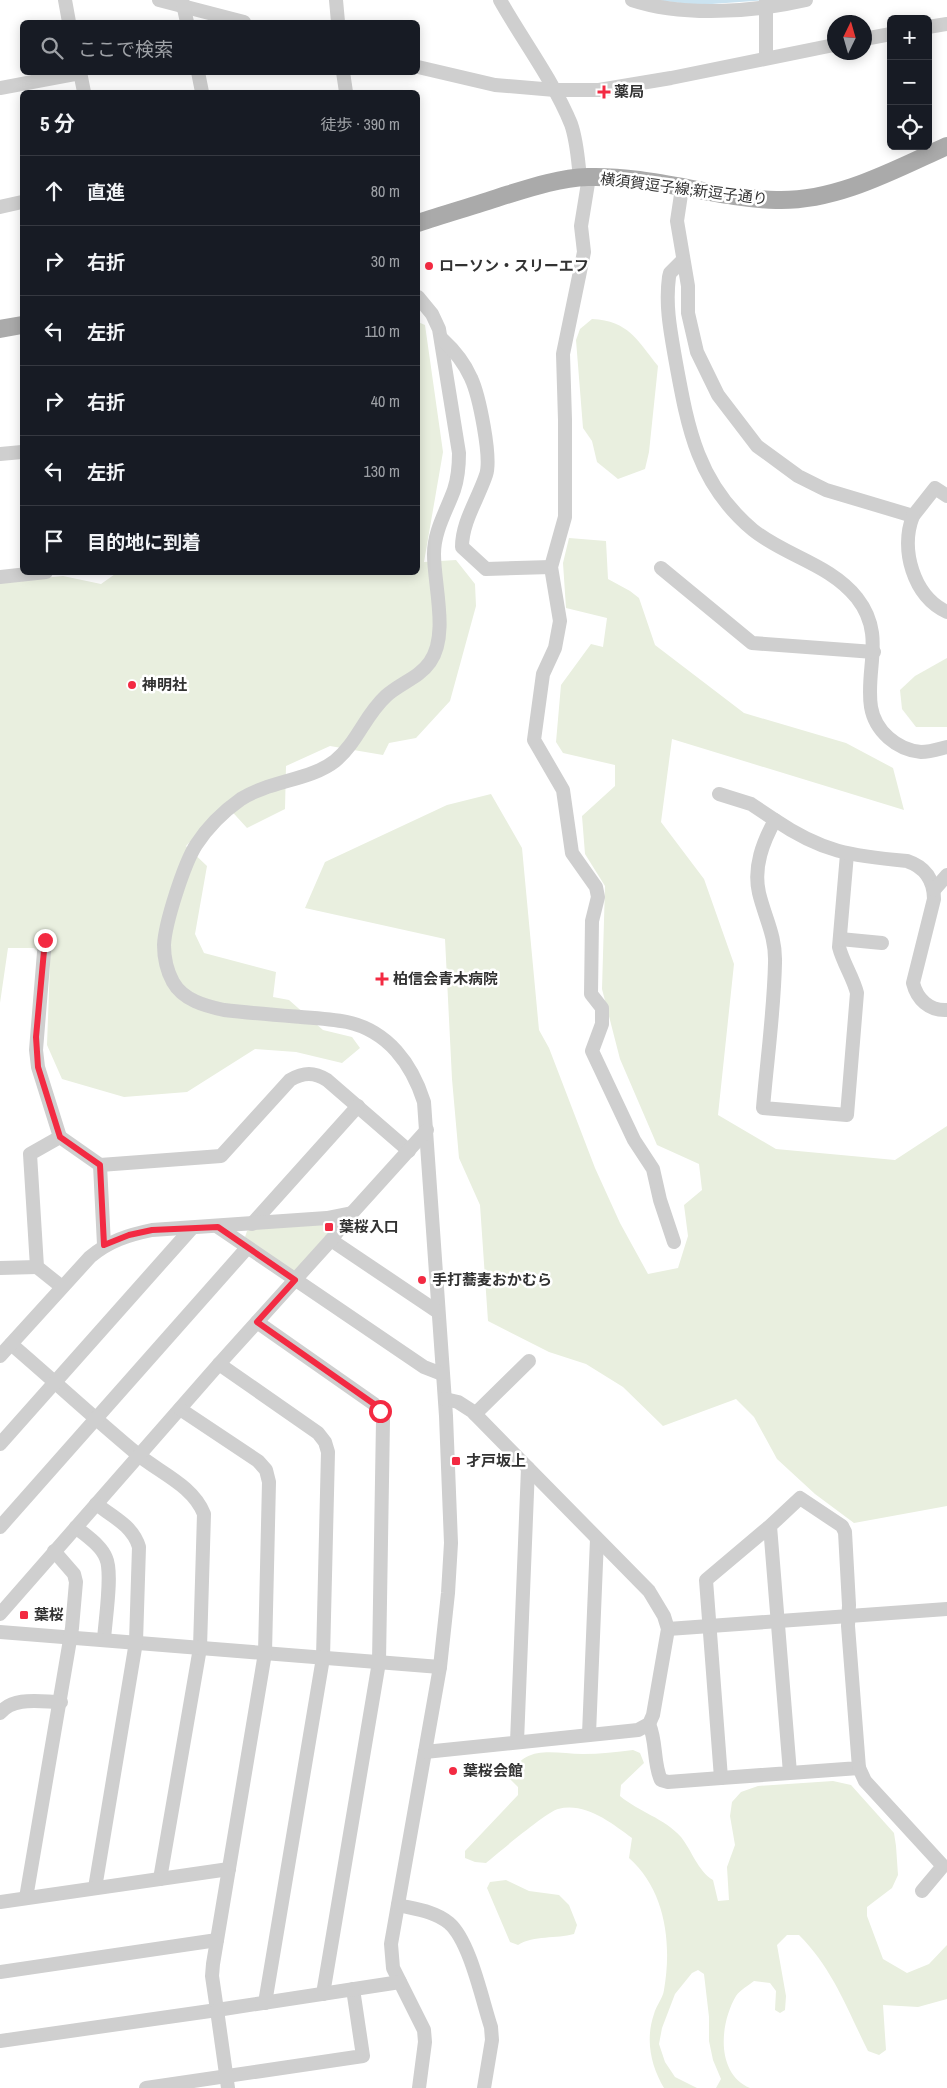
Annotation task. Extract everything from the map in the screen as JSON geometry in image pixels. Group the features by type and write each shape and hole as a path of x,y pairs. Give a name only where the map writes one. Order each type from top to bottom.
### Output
{"main road":[{"name":"横須賀逗子線;新逗子通り","path":"420,222 535,186 584,177 624,178 682,188 777,200 815,197 861,183 947,146"},
{"path":"0,329 20,325"}],"street":[{"path":"65,0 69,20"},
{"path":"159,0 183,3 238,20"},
{"path":"336,0 338,20"},
{"path":"500,0 555,90 571,125 584,177 581,226 584,252 564,341 563,354 566,429 565,517 551,567 560,621 555,648 543,674 534,740 563,790 572,853 596,887 598,897 592,921 592,994 602,1008 602,1024 592,1052 634,1140 653,1168 660,1200 674,1242"},
{"path":"632,0 643,4 681,10 806,0"},
{"path":"183,3 187,20"},
{"path":"766,4 766,58"},
{"path":"932,26 947,24"},
{"path":"872,38 887,35"},
{"path":"420,67 495,85 555,90 623,87 827,46"},
{"path":"0,88 69,75"},
{"path":"80,75 84,90"},
{"path":"199,75 202,90"},
{"path":"343,75 346,90"},
{"path":"682,188 677,221 688,286 688,313 697,352 718,395 757,446 798,476 826,490 913,516"},
{"path":"0,207 20,202"},
{"path":"683,260 670,273 666,294 667,313 687,423 696,452 707,474 731,508 754,530 777,546 843,582 858,599 867,617 873,637 871,707 876,721 883,732 894,742 906,749 922,752 947,747"},
{"path":"419,2088 425,2042 424,2030 393,1968 390,1957 440,1667 451,1543 450,1483 424,1102 418,1083 407,1064 393,1046 373,1032 348,1022 224,1010 205,1006 186,996 174,983 166,965 164,945 186,864 196,845 214,822 241,799 268,786 314,772 332,763 348,750 372,712 386,696 422,673 432,661 438,646 439,630 434,554 436,535 454,490 459,453 442,339 432,314 420,299"},
{"path":"442,339 458,354 472,379 488,450 487,473 462,535 462,547 486,569 551,567"},
{"path":"0,454 20,452"},
{"path":"947,496 935,488 913,516 908,530 907,550 912,568 921,588 937,607 947,612"},
{"path":"661,568 752,643 874,652"},
{"path":"0,577 20,575"},
{"path":"719,794 751,804 798,836 815,844 846,854 907,860 925,871 930,878 934,890 934,899 913,983 916,993 922,1001 932,1008 947,1010"},
{"path":"775,820 765,839 759,859 757,876 759,892 772,932 775,964 763,1108 847,1115 857,993 854,980 839,947 846,854"},
{"path":"934,890 947,875"},
{"path":"840,939 882,943"},
{"path":"45,940 36,1050 38,1067 60,1137 100,1165 221,1156 290,1080 299,1075 309,1073 318,1074 328,1080 408,1151"},
{"path":"252,1224 358,1106"},
{"path":"0,1614 427,1130"},
{"path":"37,1267 30,1154 60,1137"},
{"path":"100,1165 104,1245"},
{"path":"0,1356 62,1287 104,1245 129,1235 152,1230 218,1227 327,1218 352,1213"},
{"path":"218,1227 424,1367 442,1374"},
{"path":"0,1444 192,1228"},
{"path":"331,1240 438,1312"},
{"path":"0,1527 248,1248"},
{"path":"0,1268 37,1267 62,1287"},
{"path":"257,1322 374,1404 384,1420 379,1662 323,1994"},
{"path":"11,1344 138,1456 193,1495 200,1504 204,1514 200,1648 160,1879"},
{"path":"475,1414 529,1361"},
{"path":"219,1364 318,1433 325,1442 328,1452 324,1658 265,2002"},
{"path":"425,1752 638,1730 649,1724 653,1715 668,1629 664,1616 653,1596 475,1414 458,1402 444,1399"},
{"path":"180,1409 258,1461 266,1470 269,1482 265,1653 212,1976 227,2082"},
{"path":"517,1742 528,1468"},
{"path":"721,1778 706,1580 800,1498 842,1526 845,1532 848,1615 859,1768 865,1781 942,1866 922,1891"},
{"path":"95,1888 136,1642 139,1547 136,1537 129,1528 96,1504"},
{"path":"770,1526 790,1773"},
{"path":"76,1527 100,1548 107,1559 108,1573 104,1640"},
{"path":"589,1734 597,1539"},
{"path":"26,1898 72,1637 76,1582 74,1574 54,1551"},
{"path":"668,1629 848,1615 947,1610"},
{"path":"0,1632 440,1667"},
{"path":"0,1713 9,1704 61,1702"},
{"path":"649,1724 654,1734 658,1773 661,1780 668,1782 859,1768"},
{"path":"0,1902 229,1869"},
{"path":"398,1905 434,1914 448,1923 459,1934 466,1947 491,2027 492,2040 484,2088"},
{"path":"0,1972 217,1940"},
{"path":"0,2041 400,1982"},
{"path":"146,2088 227,2082 363,2056 353,1989"}],"green space":[{"path":"592,319 605,321 624,328 638,340 658,366 649,452 645,469 618,479 597,462 592,441 583,428 576,340 580,329"},
{"path":"420,323 425,325 443,452 424,562 456,560 475,584 476,606 450,701 416,738 389,743 383,755 330,746 286,766 285,809 247,828 226,805 186,846 207,866 195,934 204,953 276,972 273,997 289,1000 323,1030 352,1037 360,1048 342,1063 296,1052 255,1049 187,1092 124,1097 62,1079 47,1045 50,964 34,948 8,948 0,1003 0,582 63,576 101,584 114,575 420,575"},
{"path":"569,538 606,541 608,579 639,598 655,645 744,713 846,743 893,768 904,810 672,739 661,822 704,879 734,964 718,1115 776,1149 895,1160 947,1126 947,1506 854,1523 815,1494 777,1459 754,1417 736,1399 663,1426 623,1387 586,1364 549,1352 488,1321 480,1205 459,1158 452,1079 445,939 305,908 325,862 447,805 491,794 522,848 539,1030 549,1048 595,1168 620,1223 648,1274 678,1268 688,1236 684,1205 702,1190 699,1164 657,1145 620,1059 602,989 605,886 585,854 582,816 615,786 615,765 563,753 556,742 561,685 591,644 603,647 607,618 566,608 563,563"},
{"path":"947,658 947,727 916,727 902,709 900,690 915,676"},
{"path":"327,1223 327,1234 297,1270 286,1270 245,1237 247,1231 251,1229"},
{"path":"633,1750 640,1753 644,1763 621,1785 620,1796 667,1825 681,1837 699,1866 713,1880 718,1901 729,1900 727,1867 735,1845 730,1816 732,1802 741,1792 758,1786 833,1781 851,1785 894,1833 898,1875 892,1888 867,1907 867,1916 883,1959 907,1973 929,1964 947,1945 947,1999 918,2007 883,2005 886,2050 879,2055 868,2051 838,1990 821,1962 799,1935 787,1935 777,1945 786,1996 785,2010 780,2013 775,2010 776,1991 770,1983 754,1981 736,1996 727,2020 724,2033 726,2059 731,2071 739,2081 750,2088 716,2088 721,2079 713,2060 709,2041 709,2017 704,1974 698,1970 692,1973 675,1994 662,2028 659,2044 665,2062 675,2077 697,2088 664,2088 653,2062 650,2033 655,2011 664,1990 667,1955 666,1937 658,1902 651,1886 629,1858 632,1838 616,1826 588,1811 578,1808 558,1809 544,1817 486,1863 475,1862 465,1858 465,1851 518,1795 518,1787 509,1778 515,1767 523,1759 531,1755 550,1752 589,1754"},
{"path":"506,1880 529,1891 559,1895 569,1905 577,1925 574,1934 538,1938 518,1945 510,1942 487,1888 490,1882"}],"water":[{"path":"655,0 766,0 698,5"}],"place":[{"name":"薬局","path":"604,92"},
{"name":"ローソン・スリーエフ","path":"429,266"},
{"name":"神明社","path":"132,685"},
{"name":"柏信会青木病院","path":"382,979"},
{"name":"葉桜入口","path":"329,1227"},
{"name":"手打蕎麦おかむら","path":"422,1280"},
{"name":"才戸坂上","path":"456,1461"},
{"name":"葉桜","path":"24,1615"},
{"name":"葉桜会館","path":"453,1771"}],"route":[{"path":"45,940 36,1037 38,1067 60,1137 100,1165 104,1245 129,1235 152,1230 218,1227 295,1280 257,1322 374,1404 380,1411"}]}
